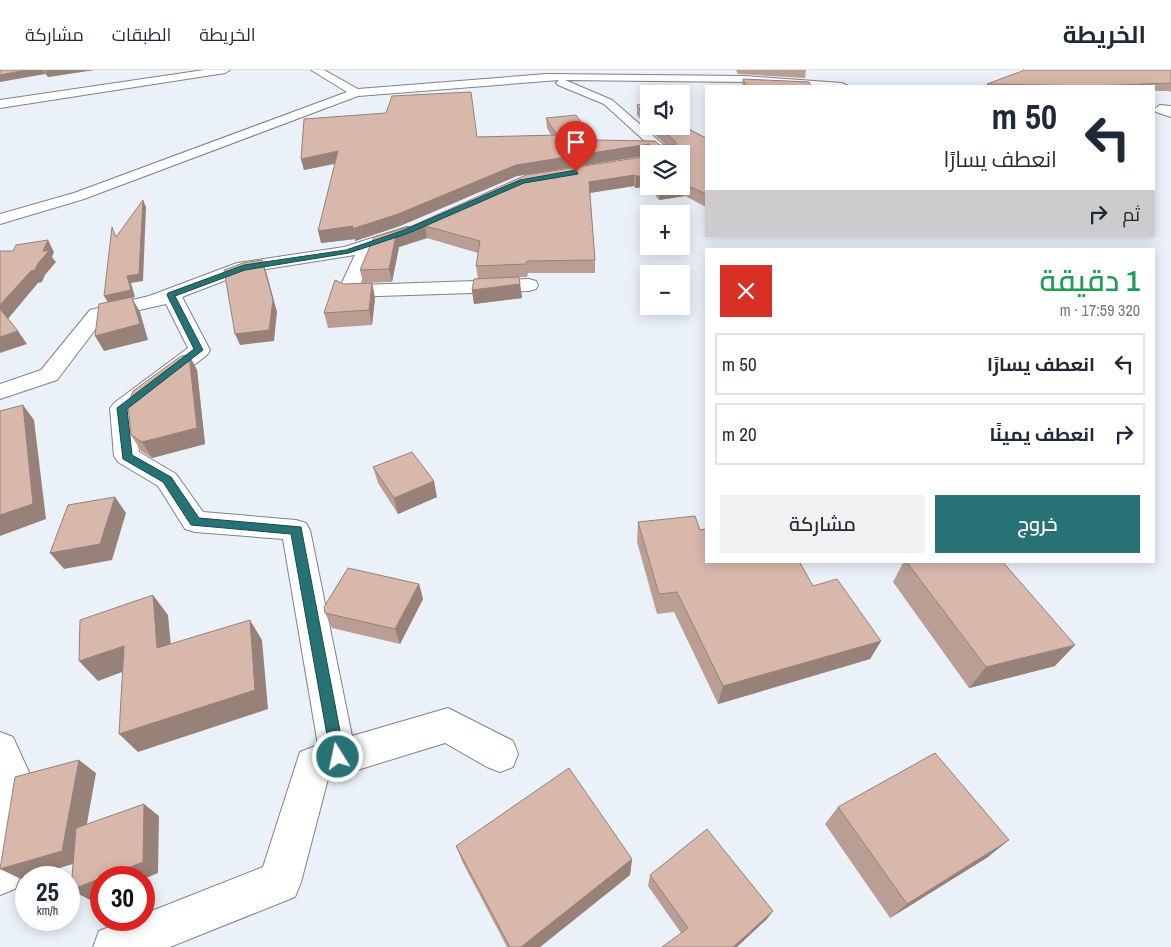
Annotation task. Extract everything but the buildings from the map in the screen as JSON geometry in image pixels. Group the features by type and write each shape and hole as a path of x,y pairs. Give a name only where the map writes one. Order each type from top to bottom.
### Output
{"street":[{"path":"0,104 224,70"},
{"path":"316,70 356,93"},
{"path":"0,219 79,196 356,93 547,77 611,74 744,79 828,85"},
{"path":"547,77 608,102 657,145"},
{"path":"0,392 49,375 97,314 155,301 244,268 347,252 424,224"},
{"path":"368,245 348,291 530,285"},
{"path":"171,295 199,350 122,408 127,456 167,480 195,522 296,530 338,757"},
{"path":"115,947 280,882 313,764 448,724 500,754"},
{"path":"0,750 14,781 0,874"}],"route":[{"path":"338,757 296,530 195,522 167,480 127,456 122,408 199,350 171,295 244,268 347,252 407,232 522,181 576,172"}]}
